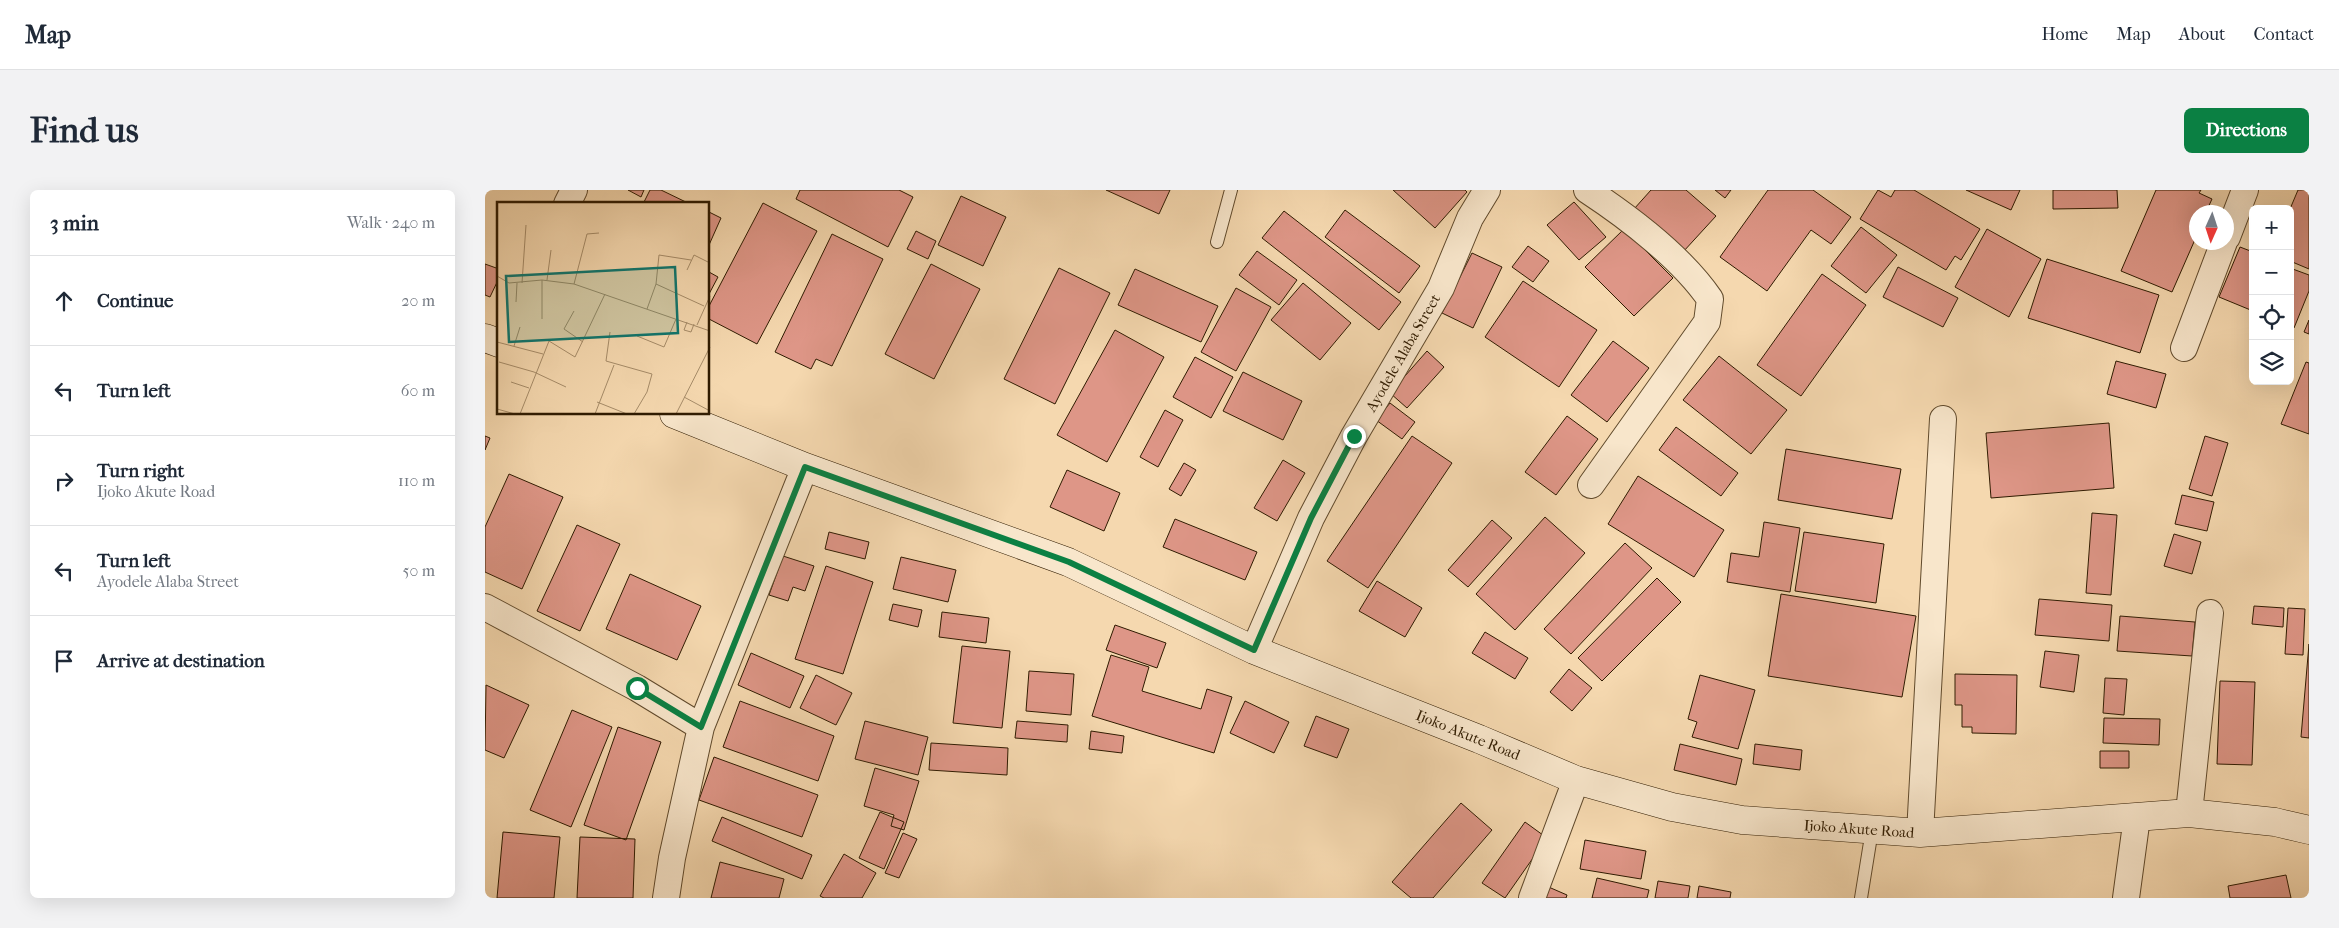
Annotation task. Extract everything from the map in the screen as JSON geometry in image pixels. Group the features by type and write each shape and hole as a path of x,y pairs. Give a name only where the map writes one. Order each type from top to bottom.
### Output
{"main road":[{"path":"485,338 497,342"},
{"name":"Ijoko Akute Road","path":"676,415 805,467 1069,562 1254,650 1479,738 1576,780 1673,807 1742,820 1920,833 2189,813 2275,822 2309,830"}],"street":[{"path":"568,202 574,190"},
{"name":"Ayodele Alaba Street","path":"1254,650 1311,518 1354,436 1441,288 1470,218 1487,190"},
{"path":"1587,190 1614,208 1695,277 1710,299 1707,322 1591,485"},
{"path":"2234,219 2245,190"},
{"path":"2184,348 2221,250"},
{"path":"1920,833 1943,419"},
{"path":"666,898 672,858 701,727 805,467"},
{"path":"485,608 637,688 701,727"},
{"path":"2189,813 2210,613"},
{"path":"1532,898 1576,780"},
{"path":"2126,898 2137,817"}],"lane":[{"path":"1217,242 1231,190"},
{"path":"1861,898 1873,830"}],"building":[{"path":"628,190 644,190 641,197"},
{"path":"650,190 661,190 686,202 644,202"},
{"path":"800,190 899,190 913,197 888,247 796,199"},
{"path":"1106,190 1170,190 1159,214"},
{"path":"1393,190 1465,190 1467,192 1435,228"},
{"path":"1651,190 1686,190 1716,216 1683,252 1634,209"},
{"path":"1715,190 1731,190 1725,198"},
{"path":"1768,190 1813,190 1851,217 1831,244 1811,230 1767,291 1720,257"},
{"path":"1878,190 1891,197 1895,190 1914,190 1980,229 1961,260 1955,256 1946,270 1860,219"},
{"path":"1966,190 2020,190 2011,210"},
{"path":"2053,190 2117,190 2118,208 2053,209"},
{"path":"2156,190 2201,190 2199,193 2212,199 2209,205 2189,205 2190,250 2172,292 2121,271"},
{"path":"2298,190 2309,190 2309,269 2294,263 2294,205 2292,205"},
{"path":"961,196 1006,217 983,266 938,245"},
{"path":"1574,202 1606,237 1579,260 1547,225"},
{"path":"763,203 817,231 757,344 710,320 710,304"},
{"path":"1345,210 1420,266 1399,293 1325,237"},
{"path":"1284,211 1401,302 1379,330 1262,238"},
{"path":"710,212 721,218 710,243"},
{"path":"1861,227 1897,255 1866,293 1831,266"},
{"path":"1624,229 1673,278 1634,316 1585,267"},
{"path":"1987,229 2041,259 2009,317 1955,287"},
{"path":"916,231 936,241 928,259 907,249"},
{"path":"832,234 883,259 832,366 816,359 811,369 775,352"},
{"path":"1528,246 1549,261 1533,282 1512,267"},
{"path":"2240,247 2249,250 2249,309 2219,297"},
{"path":"1257,251 1297,280 1279,305 1239,275"},
{"path":"1472,253 1502,267 1473,328 1442,313"},
{"path":"2047,259 2159,295 2140,353 2028,318"},
{"path":"485,264 497,268 497,282 490,297 485,295"},
{"path":"931,264 980,289 934,379 885,354"},
{"path":"1898,267 1958,298 1943,327 1883,297"},
{"path":"1059,268 1110,293 1055,404 1004,379"},
{"path":"1135,269 1218,306 1201,342 1118,305"},
{"path":"2294,269 2309,275 2309,291 2294,328"},
{"path":"710,273 718,277 710,292"},
{"path":"1822,274 1866,305 1801,396 1757,365"},
{"path":"1523,281 1597,330 1559,387 1485,337"},
{"path":"1303,283 1351,323 1320,360 1271,320"},
{"path":"1236,288 1271,307 1236,371 1201,352"},
{"path":"2309,320 2309,334 2304,332"},
{"path":"1115,330 1164,357 1107,462 1057,435"},
{"path":"1613,341 1649,368 1607,422 1571,395"},
{"path":"1427,351 1444,367 1407,408 1390,393"},
{"path":"1719,356 1787,410 1751,454 1683,400"},
{"path":"1195,357 1233,377 1211,418 1173,397"},
{"path":"2116,361 2166,374 2156,408 2107,394"},
{"path":"2306,362 2309,363 2309,434 2281,424"},
{"path":"1243,372 1302,401 1283,440 1223,411"},
{"path":"1390,403 1415,422 1402,439 1376,420"},
{"path":"1165,410 1183,420 1158,467 1140,457"},
{"path":"1567,416 1598,439 1556,495 1525,472"},
{"path":"2109,423 2114,488 1991,498 1986,433"},
{"path":"1676,427 1738,473 1721,496 1659,450"},
{"path":"485,436 490,438 485,450"},
{"path":"1412,436 1452,463 1368,588 1327,561"},
{"path":"2205,436 2228,443 2212,496 2189,489"},
{"path":"1786,449 1901,469 1892,519 1778,500"},
{"path":"1283,460 1305,473 1277,521 1254,508"},
{"path":"1184,463 1196,470 1181,496 1169,489"},
{"path":"1067,470 1120,493 1104,531 1050,507"},
{"path":"509,474 563,497 522,589 485,572 485,527"},
{"path":"1638,476 1724,530 1694,577 1608,524"},
{"path":"2182,495 2214,502 2207,531 2175,524"},
{"path":"2092,513 2117,515 2111,595 2086,593"},
{"path":"1545,517 1585,553 1515,630 1476,594"},
{"path":"1175,519 1257,552 1245,580 1163,547"},
{"path":"1492,520 1512,538 1468,587 1448,570"},
{"path":"1764,522 1800,528 1790,592 1727,582 1731,553 1759,557"},
{"path":"577,525 620,544 580,631 537,611"},
{"path":"829,532 869,542 865,559 825,549"},
{"path":"1804,532 1884,544 1876,603 1795,591"},
{"path":"2174,534 2201,542 2192,574 2164,566"},
{"path":"1625,543 1652,568 1571,654 1544,629"},
{"path":"783,556 814,566 805,591 793,587 788,601 769,595"},
{"path":"901,557 956,570 948,602 893,589"},
{"path":"826,566 873,582 843,674 795,659"},
{"path":"630,574 701,606 677,660 606,629"},
{"path":"1657,578 1681,602 1602,681 1578,658"},
{"path":"1377,581 1422,608 1405,637 1359,611"},
{"path":"1781,594 1916,616 1902,697 1768,676"},
{"path":"2039,599 2112,605 2109,641 2035,635"},
{"path":"893,604 922,610 918,627 889,620"},
{"path":"2254,606 2284,608 2283,627 2252,624"},
{"path":"2288,608 2305,609 2303,655 2285,654"},
{"path":"942,612 989,618 986,643 939,637"},
{"path":"2120,616 2195,622 2192,656 2117,651"},
{"path":"1115,625 1166,643 1157,668 1106,650"},
{"path":"1485,632 1528,658 1515,679 1472,653"},
{"path":"2309,644 2309,738 2301,737"},
{"path":"962,646 1010,651 1002,728 953,723"},
{"path":"2045,651 2079,655 2074,692 2040,687"},
{"path":"751,653 804,676 790,708 738,685"},
{"path":"1111,655 1149,667 1142,691 1201,709 1207,689 1232,697 1214,753 1092,716"},
{"path":"1569,669 1592,688 1572,711 1550,692"},
{"path":"1029,671 1074,674 1071,715 1026,711"},
{"path":"1955,674 2017,675 2016,734 1972,733 1972,727 1962,727 1962,705 1955,705"},
{"path":"816,675 852,693 836,725 800,708"},
{"path":"1700,675 1755,690 1738,749 1692,737 1697,722 1688,719"},
{"path":"2105,678 2127,679 2124,715 2103,713"},
{"path":"2220,681 2255,682 2252,765 2217,764"},
{"path":"486,685 529,705 504,758 485,750"},
{"path":"740,701 834,736 818,781 723,747"},
{"path":"1245,701 1289,722 1274,753 1230,733"},
{"path":"572,710 612,727 571,827 530,810"},
{"path":"1316,716 1349,729 1337,758 1304,746"},
{"path":"2104,718 2160,719 2159,745 2103,743"},
{"path":"865,721 928,737 918,775 855,759"},
{"path":"1017,721 1068,725 1067,742 1015,738"},
{"path":"618,727 661,742 626,840 584,825"},
{"path":"1091,731 1124,736 1122,753 1089,749"},
{"path":"931,743 1008,748 1007,775 929,770"},
{"path":"1680,744 1742,759 1736,785 1674,770"},
{"path":"1755,744 1802,750 1800,770 1753,764"},
{"path":"2100,751 2129,751 2129,768 2100,768"},
{"path":"714,757 818,795 802,837 699,800"},
{"path":"875,768 919,781 904,830 891,826 894,815 864,806"},
{"path":"1461,803 1492,830 1433,898 1411,898 1392,882"},
{"path":"880,812 904,822 884,869 859,858"},
{"path":"722,817 812,855 802,879 712,841"},
{"path":"1525,822 1547,838 1505,898 1482,883"},
{"path":"503,832 560,837 554,898 497,898"},
{"path":"903,833 917,839 899,878 885,873"},
{"path":"580,837 635,839 633,898 577,898"},
{"path":"1585,840 1646,851 1641,879 1580,869"},
{"path":"844,854 876,873 862,898 824,898 820,896"},
{"path":"720,862 784,879 779,898 711,898"},
{"path":"2286,875 2291,898 2230,898 2228,886"},
{"path":"1597,878 1649,890 1647,898 1592,898"},
{"path":"1658,881 1690,886 1688,898 1655,898"},
{"path":"1544,885 1567,895 1566,898 1539,898"},
{"path":"1699,886 1731,892 1730,898 1697,898"}],"route":[{"path":"637,688 701,727 805,467 1069,562 1254,650 1311,518 1354,436"}]}
